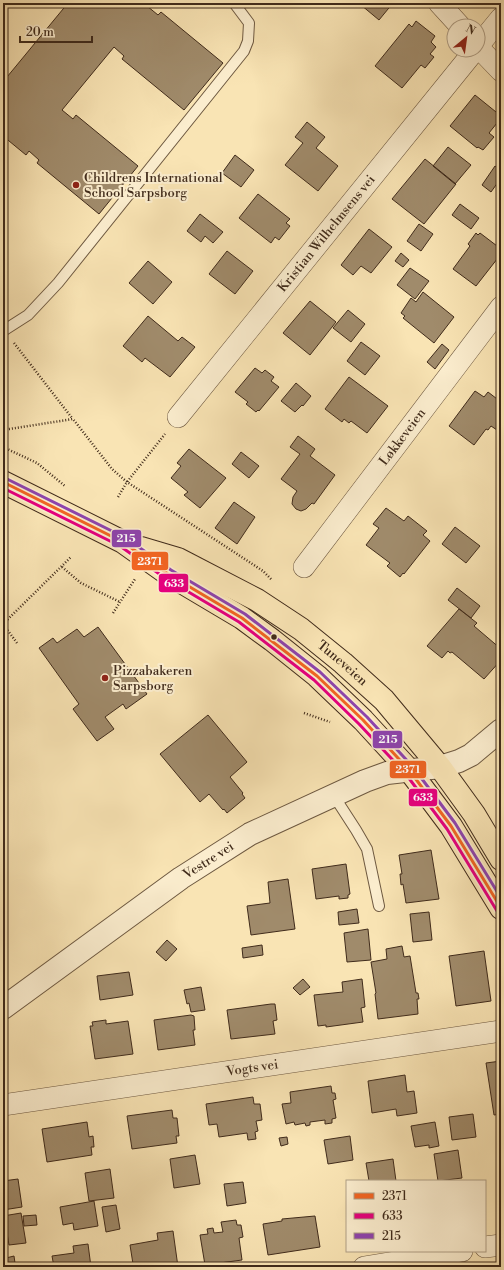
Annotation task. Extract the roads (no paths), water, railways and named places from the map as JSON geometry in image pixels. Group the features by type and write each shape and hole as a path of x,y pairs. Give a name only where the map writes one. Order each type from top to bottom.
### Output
{"main road":[{"name":"Tuneveien","path":"3,482 123,542 168,574 242,618 317,676 363,720 409,770 451,826 501,908"},
{"name":"Tuneveien","path":"123,542 178,558 257,600 301,629 343,663 384,700 440,767 474,814 501,859"}],"street":[{"path":"439,3 453,18"},
{"path":"486,36 501,18"},
{"path":"486,55 501,71"},
{"name":"Kristian Wilhelmsens vei","path":"178,417 469,58"},
{"name":"Løkkeveien","path":"304,567 501,307"},
{"name":"Vestre vei","path":"3,1008 182,878 250,834 365,781 387,773 440,767 459,761 471,755 501,730"},
{"name":"Vogts vei","path":"3,1105 501,1031"},
{"path":"486,1247 501,1245"},
{"path":"364,1267 456,1252"}],"lane":[{"path":"4,331 28,314 58,283 244,51 248,41 249,23 234,3"},
{"path":"334,796 367,849 379,906"}],"place":[{"name":"Childrens International School Sarpsborg","path":"76,185"},
{"name":"Pizzabakeren Sarpsborg","path":"105,678"}]}
